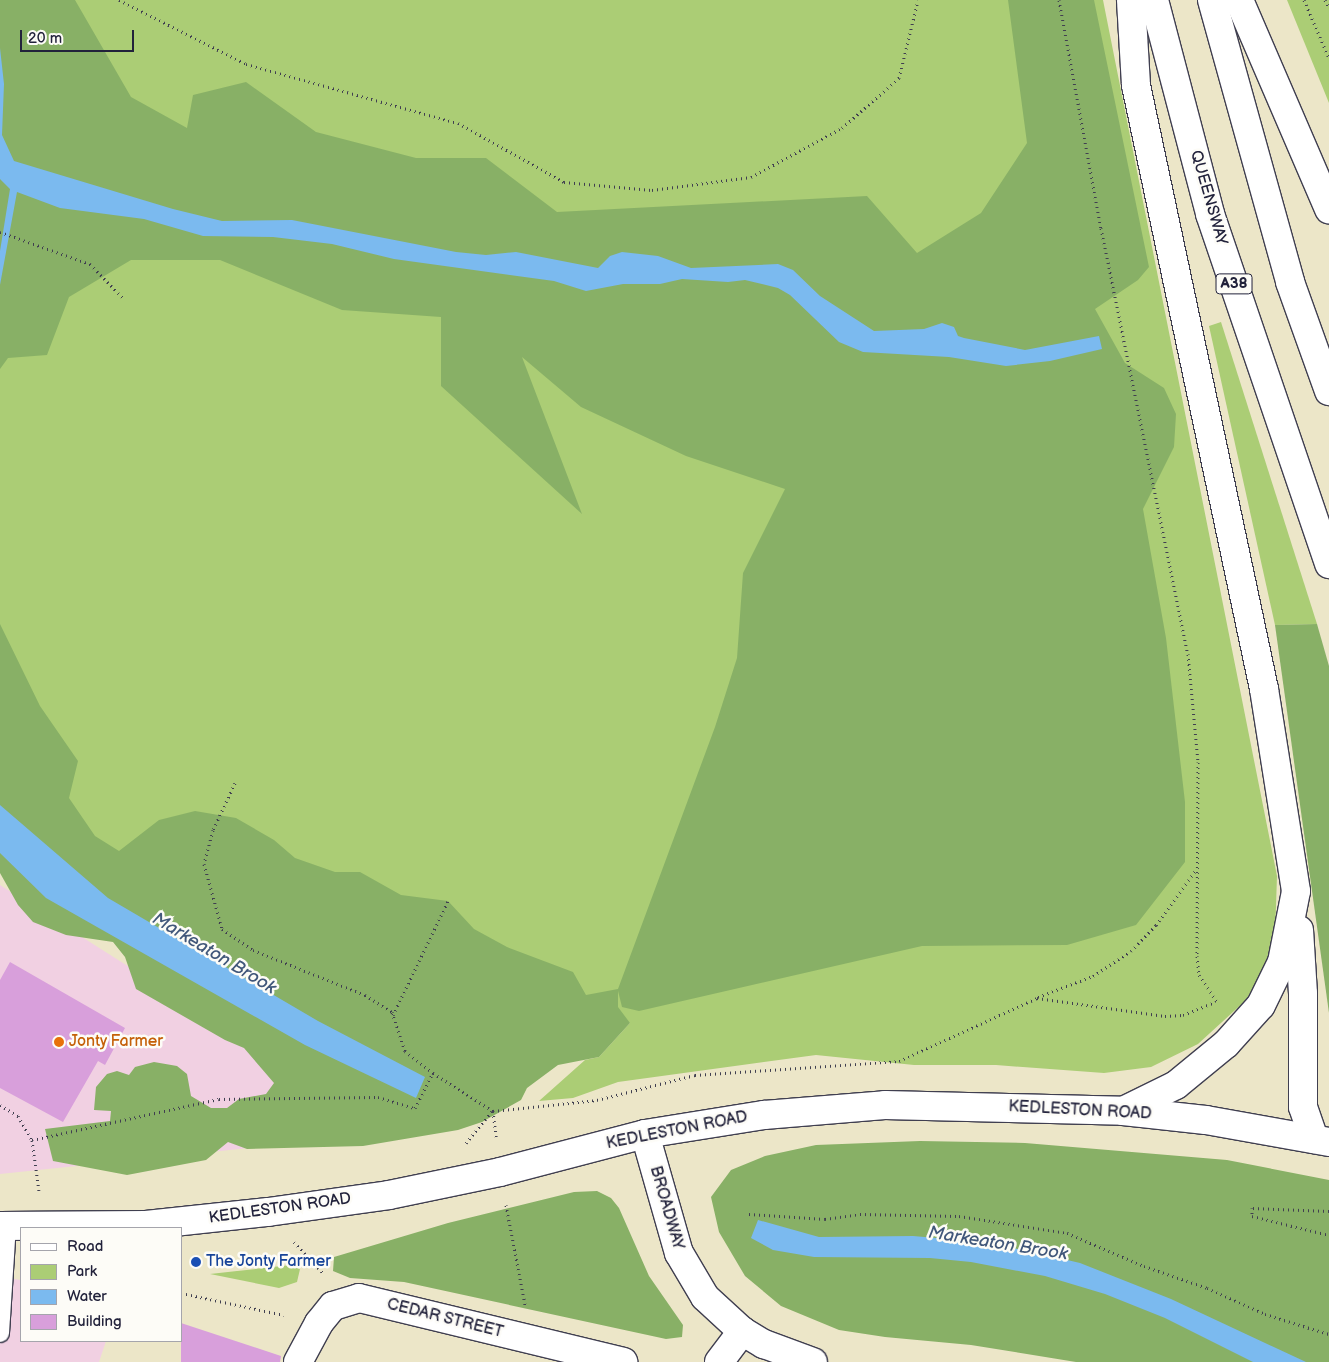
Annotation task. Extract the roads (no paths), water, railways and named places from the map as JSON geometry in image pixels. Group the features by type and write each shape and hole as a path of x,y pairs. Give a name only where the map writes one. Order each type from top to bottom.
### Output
{"main road":[{"path":"1131,0 1136,85 1264,689 1296,891 1303,994 1303,1107 1321,1141"},
{"name":"QUEENSWAY","path":"1154,0 1210,214 1329,564"},
{"path":"1212,0 1238,102 1290,282 1329,391"},
{"path":"1239,0 1329,209"},
{"path":"1123,1111 1176,1085 1243,1028 1261,1005 1282,962 1296,891"},
{"name":"KEDLESTON ROAD","path":"3,1226 146,1225 268,1212 389,1195 500,1172 645,1134 764,1115 884,1105 1123,1111 1206,1120 1321,1141"},
{"name":"BROADWAY","path":"645,1134 678,1253 705,1296 742,1331 764,1344 813,1362"},
{"name":"CEDAR STREET","path":"298,1362 319,1323 333,1306 345,1300 359,1298 532,1342 623,1362"},
{"path":"718,1362 742,1331"}],"lane":[{"path":"0,1333 3,1226"}],"water":[{"path":"0,48 4,84 2,135 14,161 173,209 222,221 292,220 456,252 486,255 516,252 598,268 610,256 622,252 658,256 691,268 778,264 793,270 820,296 874,331 924,329 942,323 954,327 958,336 964,338 1025,350 1099,336 1102,349 1050,361 1006,366 949,357 863,352 839,342 790,295 778,288 745,280 728,282 682,279 660,284 623,284 586,291 554,281 394,259 332,244 273,237 203,236 144,219 60,208 17,192 0,285 0,251 10,189 0,179"},
{"path":"0,805 108,898 318,1021 425,1077 416,1098 305,1045 46,898 0,853"},
{"path":"758,1220 819,1237 913,1236 959,1240 1025,1250 1080,1263 1171,1299 1306,1362 1253,1362 1165,1318 1105,1294 1045,1276 971,1262 930,1258 814,1257 773,1250 751,1238"}],"place":[{"name":"Jonty Farmer","path":"59,1042"},
{"name":"The Jonty Farmer","path":"196,1262"}],"water label":[{"name":"Markeaton Brook","path":"214,954"},
{"name":"Markeaton Brook","path":"998,1244"}]}
